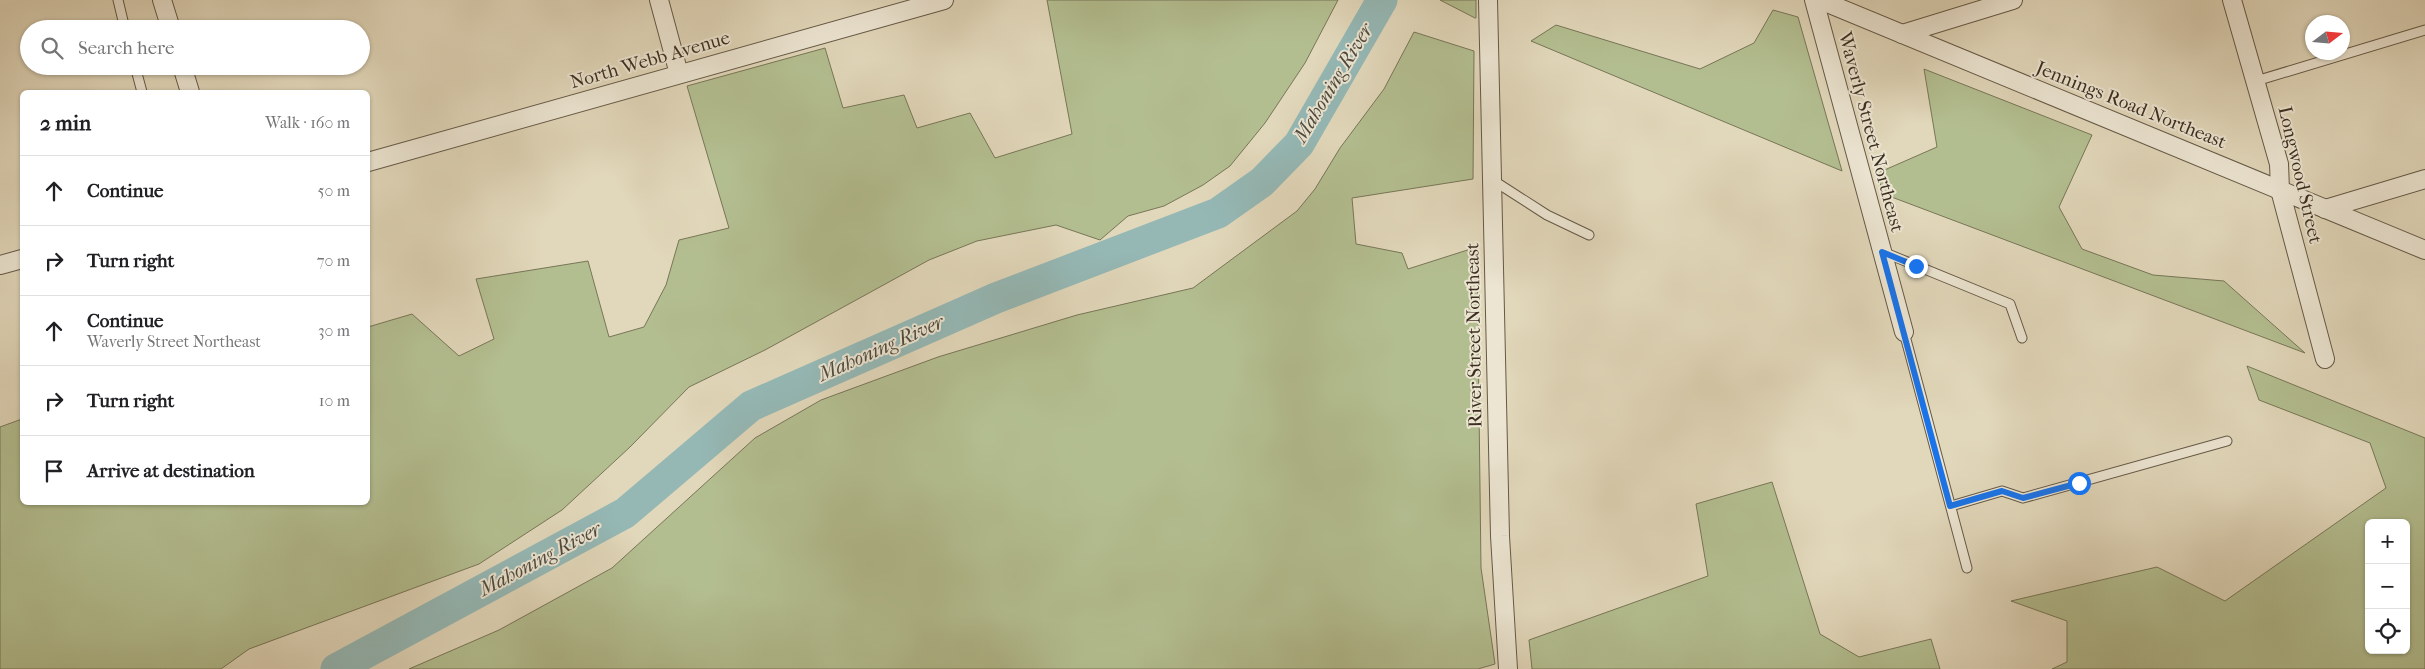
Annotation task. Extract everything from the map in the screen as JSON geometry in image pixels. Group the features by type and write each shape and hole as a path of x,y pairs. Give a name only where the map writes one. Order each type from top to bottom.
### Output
{"street":[{"path":"162,0 168,20"},
{"path":"660,0 679,74"},
{"name":"North Webb Avenue","path":"370,161 944,0"},
{"name":"River Street Northeast","path":"1488,0 1500,536 1508,669"},
{"name":"Waverly Street Northeast","path":"1814,0 1904,332"},
{"name":"Jennings Road Northeast","path":"1820,0 2425,250"},
{"path":"1902,34 2013,0"},
{"name":"Longwood Street","path":"2232,0 2279,164 2280,190 2325,359"},
{"path":"185,75 189,90"},
{"path":"2325,208 2425,179"},
{"path":"0,265 20,259"}],"lane":[{"path":"118,0 123,20"},
{"path":"2256,81 2425,30"},
{"path":"137,75 141,90"},
{"path":"1491,179 1547,215 1589,235"},
{"path":"1882,252 2010,304 2022,338"},
{"path":"1904,332 1967,568"},
{"path":"1950,506 2002,491 2023,498 2227,441"}],"green space":[{"path":"1047,0 1338,0 1305,63 1265,123 1230,166 1203,185 1164,206 1128,216 1100,240 1056,225 977,241 929,260 765,350 689,387 630,447 562,510 479,564 249,649 221,669 0,669 0,427 20,420 20,505 370,505 370,326 412,314 459,356 494,339 476,279 588,261 609,337 644,327 666,285 679,240 729,228 687,86 825,48 843,108 904,95 917,128 970,113 995,158 1072,134"},
{"path":"1440,0 1476,0 1476,18 1475,18"},
{"path":"1773,10 1798,17 1842,171 1531,41 1556,25 1700,69 1754,43"},
{"path":"1414,32 1474,51 1473,179 1352,198 1356,244 1402,253 1408,269 1477,247 1481,568 1495,664 1478,669 409,669 499,630 612,568 755,438 821,400 938,357 1077,315 1193,288 1297,211 1315,189 1340,148 1384,89"},
{"path":"1924,69 2092,135 2059,207 2082,249 2153,275 2224,281 2305,353 1881,193 1880,172 1937,147"},
{"path":"2247,366 2425,438 2425,669 2052,669 2067,662 2067,621 2011,601 2157,567 2225,601 2386,488 2370,443 2259,400"},
{"path":"1772,482 1820,634 1859,657 1931,639 1940,669 1532,669 1529,640 1708,576 1696,504"}],"waterway":[{"name":"Mahoning River","path":"336,669 625,513 751,406 996,298 1218,213 1262,182 1299,144 1382,0"}],"route":[{"path":"1916,266 1882,252 1950,506 2002,491 2023,498 2079,483"}]}
